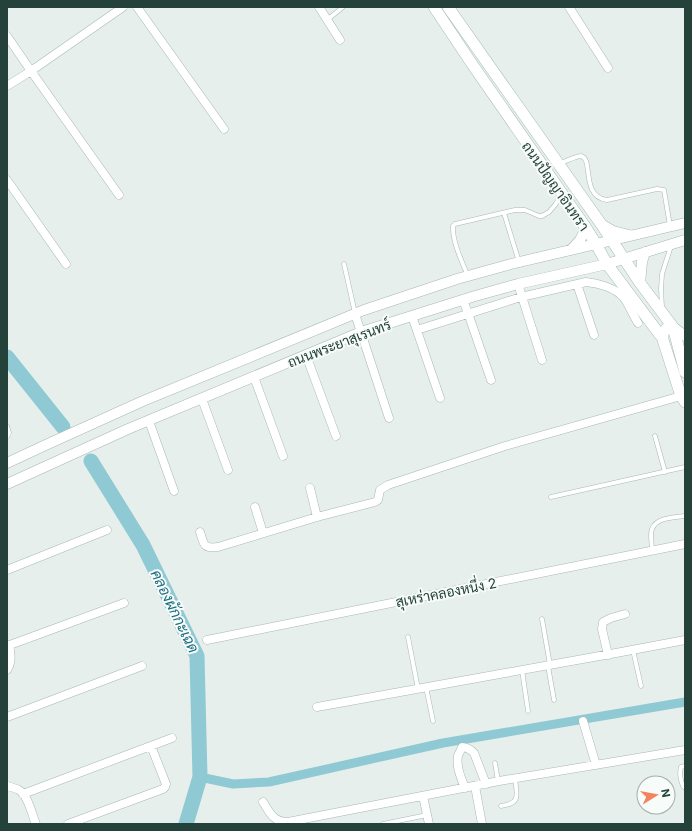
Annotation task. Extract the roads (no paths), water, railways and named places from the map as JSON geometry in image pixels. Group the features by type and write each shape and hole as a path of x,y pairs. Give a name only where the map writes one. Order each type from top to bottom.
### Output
{"main road":[{"name":"ถนนปัญญาอินทรา","path":"434,7 586,228 606,264 661,337"},
{"name":"ถนนปัญญาอินทรา","path":"448,7 601,224 640,283 673,327"},
{"path":"683,399 661,337 668,328 673,327 683,358 685,372"}],"street":[{"path":"7,86 123,7"},
{"path":"137,7 224,129"},
{"path":"319,7 340,40"},
{"path":"569,7 608,68"},
{"path":"7,36 118,195"},
{"path":"7,180 66,264"},
{"name":"ถนนพระยาสุเรนทร์","path":"7,463 143,401 355,314 405,296 518,262 685,223"},
{"path":"601,224 613,231 634,236"},
{"path":"571,250 580,240 586,228"},
{"name":"ถนนพระยาสุเรนทร์","path":"7,484 149,421 361,332 475,296 518,284 606,264 685,240"},
{"path":"640,283 642,262 645,252"},
{"path":"417,330 521,297 586,282 594,283 619,293 624,298 638,323"},
{"path":"518,284 542,360"},
{"path":"577,284 594,335"},
{"path":"463,300 491,380"},
{"path":"355,314 389,418"},
{"path":"412,316 440,398"},
{"name":"ถนนปัญญาอินทรา","path":"673,327 685,336"},
{"name":"ถนนปัญญาอินทรา","path":"661,337 683,358"},
{"path":"306,355 336,436"},
{"path":"254,377 283,456"},
{"path":"202,399 228,470"},
{"path":"200,532 203,543 205,546 210,548 375,502 378,500 380,490 388,485 505,446 683,399"},
{"path":"149,421 174,491"},
{"path":"310,488 317,517"},
{"path":"255,506 263,533"},
{"path":"7,570 107,530"},
{"name":"สุเหร่าคลองหนึ่ง 2","path":"207,640 685,544"},
{"path":"7,670 11,659 8,646 124,603"},
{"path":"608,655 602,630 603,622 625,614"},
{"path":"317,707 685,640"},
{"path":"7,717 142,666"},
{"path":"583,721 596,765"},
{"path":"23,794 172,738"},
{"path":"68,824 163,789 166,784 151,746"},
{"path":"465,788 459,772 458,763 458,756 462,747 471,749 474,753 486,784"},
{"path":"263,802 275,820 285,823 516,778 685,750"},
{"path":"7,786 19,790 23,794 36,824"},
{"path":"475,786 482,824"},
{"path":"423,796 429,824"}],"lane":[{"path":"327,20 343,7"},
{"path":"558,164 578,156 582,156 586,164 591,188 596,195 607,200 657,189 664,190 670,227"},
{"path":"468,276 454,240 452,231 453,226 458,223 515,210 525,210 542,216 556,205 562,194"},
{"path":"504,213 518,262"},
{"path":"663,312 661,289 662,274 672,244"},
{"path":"344,264 355,314"},
{"path":"7,426 9,433 7,437"},
{"path":"655,436 665,472"},
{"path":"550,497 685,467"},
{"path":"652,551 651,534 652,528 656,523 661,520 685,516"},
{"path":"542,619 554,700"},
{"path":"408,637 433,721"},
{"path":"633,650 641,686"},
{"path":"522,670 528,711"},
{"path":"495,763 498,782"},
{"path":"685,766 681,767 680,770 682,784 685,788"},
{"path":"501,806 510,805 516,800 516,778"},
{"path":"383,824 427,815"}],"waterway":[{"name":"คลองผักกะเฉด","path":"7,357 63,427"},
{"name":"คลองผักกะเฉด","path":"91,461 143,545 197,656 200,777 186,824"},
{"path":"200,777 233,784 269,782 443,743 685,702"}]}
